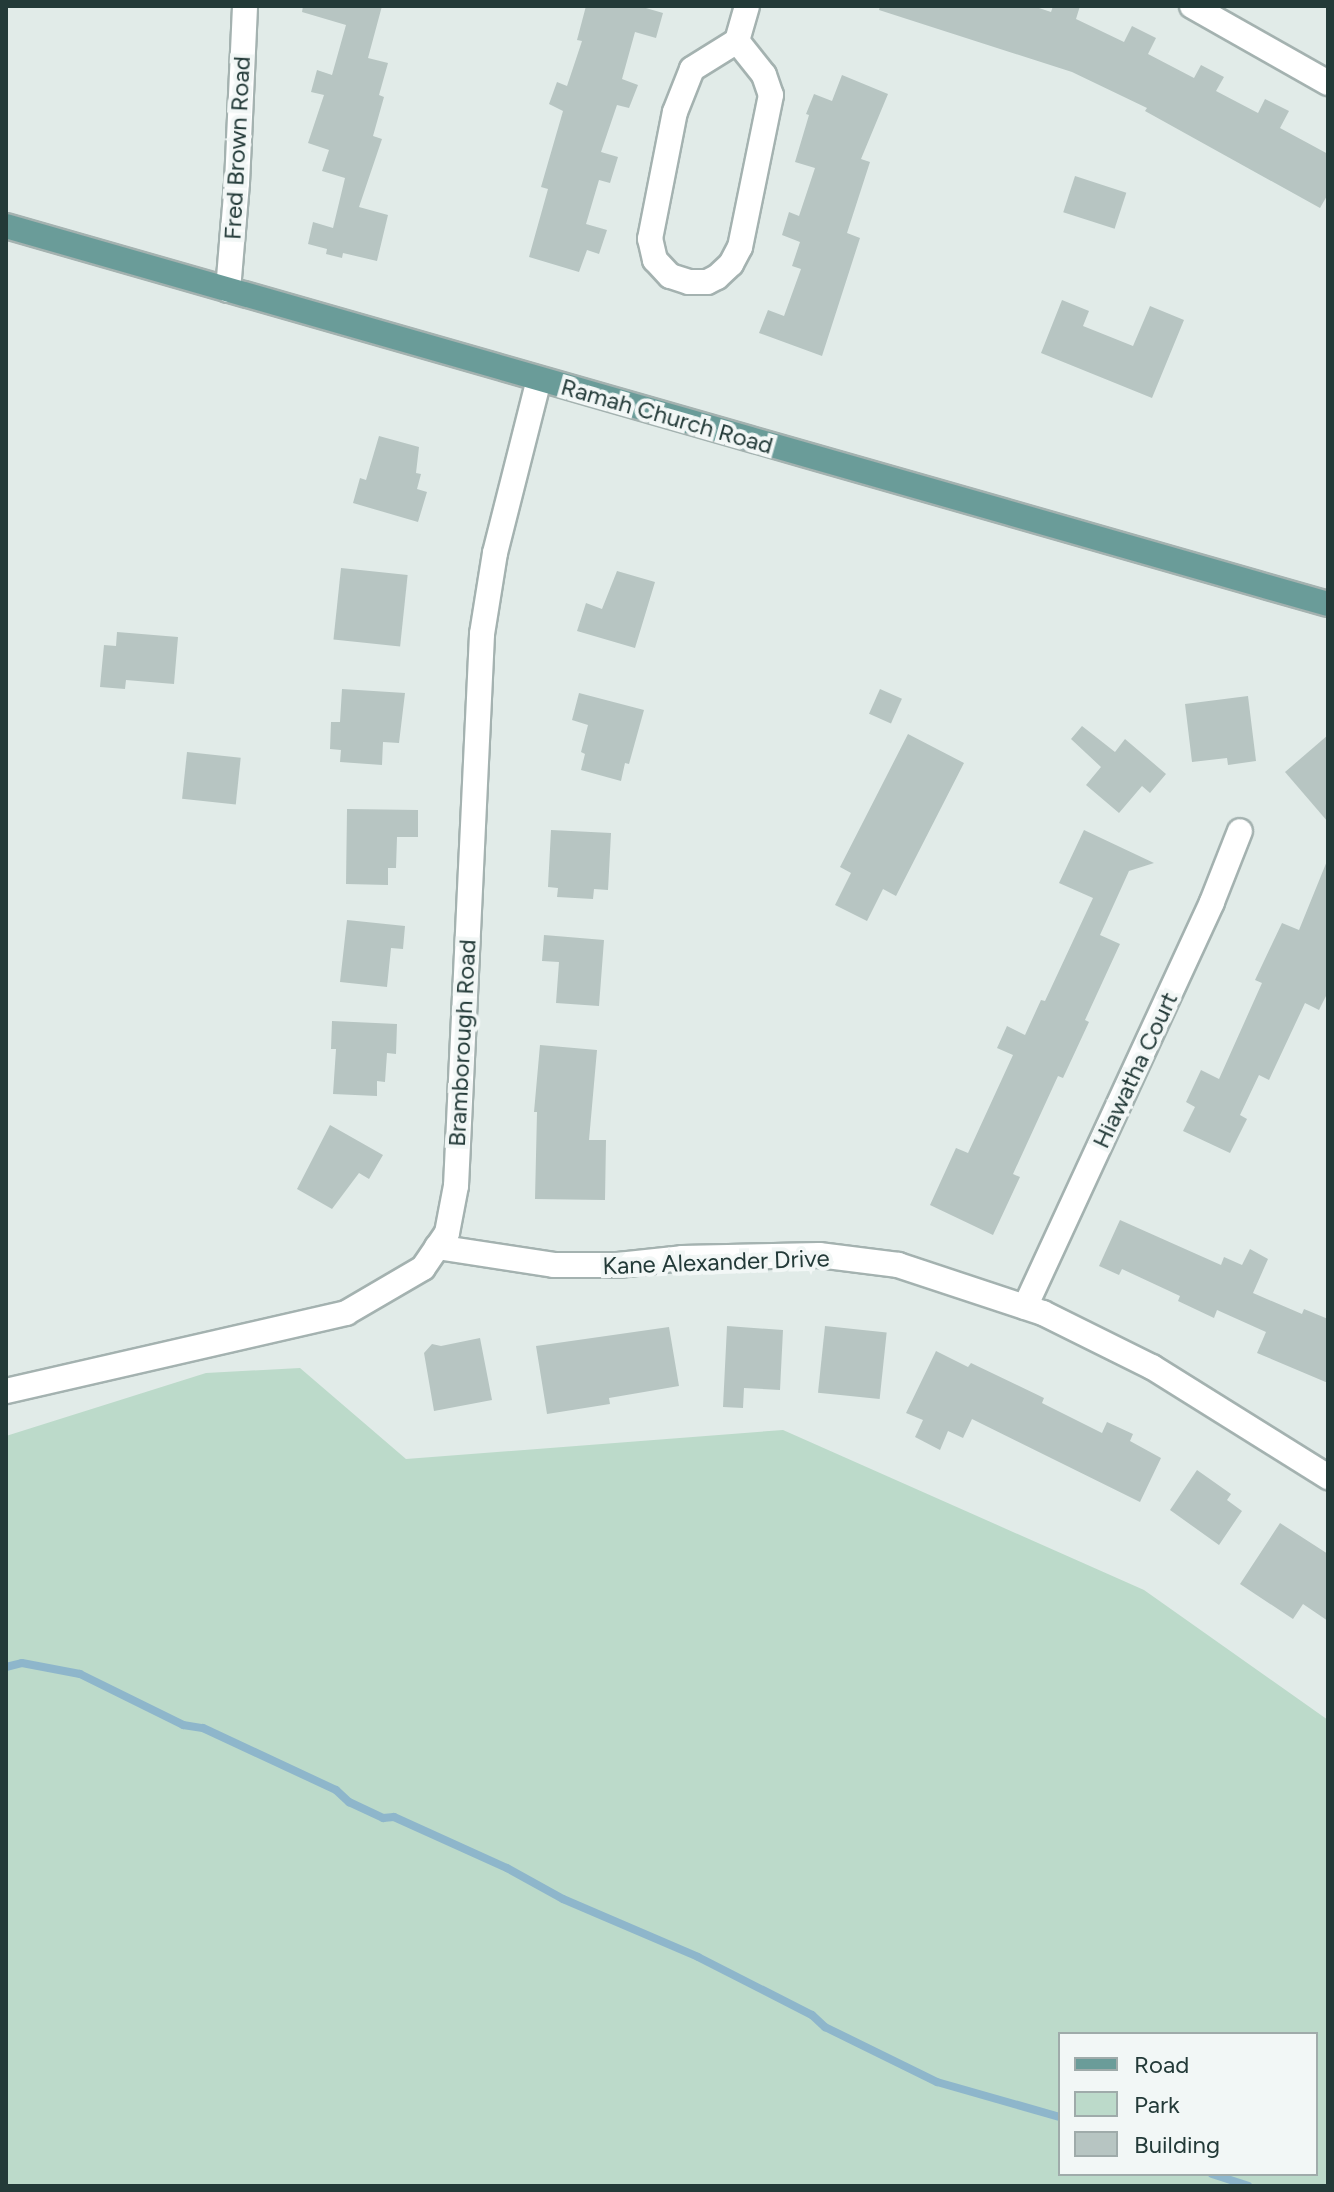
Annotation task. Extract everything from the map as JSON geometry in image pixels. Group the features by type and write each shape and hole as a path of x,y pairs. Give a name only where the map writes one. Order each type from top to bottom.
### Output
{"main road":[{"name":"Ramah Church Road","path":"6,226 1328,604"}],"street":[{"name":"Fred Brown Road","path":"228,290 237,183 245,6"},
{"path":"737,41 764,75 771,95 740,247 731,264 717,277 707,282 689,282 670,276 655,260 650,239 675,112 692,69 737,41 747,6"},
{"path":"1192,6 1328,83"},
{"name":"Bramborough Road","path":"6,1391 346,1313 423,1268 447,1233 456,1186 482,634 495,553 539,379"},
{"name":"Hiawatha Court","path":"1025,1307 1212,902 1240,831"},
{"name":"Kane Alexander Drive","path":"437,1247 554,1265 618,1265 682,1258 819,1255 898,1265 1025,1307 1152,1367 1328,1477"}],"green space":[{"path":"300,1368 406,1459 783,1430 1144,1590 1328,1720 1328,2186 6,2186 6,1436 206,1373"}],"building":[{"path":"303,6 382,6 368,58 388,63 379,95 384,97 373,136 382,139 359,207 388,215 377,261 343,253 342,258 326,254 327,249 308,244 313,222 333,228 345,178 322,171 329,150 308,143 324,95 311,92 317,70 332,75 346,25 302,12"},
{"path":"586,6 639,6 663,13 656,38 635,32 622,79 638,85 629,108 617,105 601,152 618,157 610,183 599,180 586,224 607,230 599,254 587,250 579,272 529,257 548,189 541,187 563,111 549,104 557,82 567,86 582,41 577,40"},
{"path":"880,6 1033,6 1051,12 1053,6 1080,6 1076,19 1124,42 1132,26 1156,38 1148,54 1194,78 1201,65 1224,77 1216,91 1258,113 1265,99 1289,111 1280,128 1328,154 1328,194 1320,208 1145,111 1147,108 1072,72 879,10"},
{"path":"842,75 888,94 861,159 870,162 847,233 860,238 822,356 759,333 768,310 784,316 801,269 792,266 800,242 782,235 789,212 799,216 815,168 795,162 809,115 806,114 814,94 832,101"},
{"path":"1075,176 1126,193 1115,229 1063,212"},
{"path":"1062,300 1089,311 1083,326 1133,346 1150,306 1184,320 1152,398 1041,353"},
{"path":"379,436 419,447 416,473 421,474 417,489 427,492 418,522 353,503 360,478 366,480"},
{"path":"341,568 408,575 400,647 333,640"},
{"path":"617,571 655,582 635,648 577,631 586,603 602,609"},
{"path":"117,632 178,637 174,684 126,680 125,689 100,687 104,645 116,646"},
{"path":"342,689 405,693 399,743 383,742 382,765 340,762 341,750 330,749 331,722 340,722"},
{"path":"880,689 902,699 891,723 869,714"},
{"path":"579,693 644,710 621,781 581,770 585,754 581,752 588,725 572,720"},
{"path":"1248,696 1256,761 1228,765 1227,758 1192,762 1185,704"},
{"path":"1082,726 1115,752 1125,739 1166,774 1150,793 1142,786 1119,813 1086,785 1101,767 1071,739"},
{"path":"908,734 964,763 896,896 883,889 867,921 835,905 851,873 840,867"},
{"path":"1328,735 1328,822 1285,772"},
{"path":"187,752 241,758 236,804 182,799"},
{"path":"347,809 418,810 418,837 397,837 396,868 388,868 388,885 346,884"},
{"path":"551,830 611,833 608,890 594,889 593,899 557,897 558,888 548,887"},
{"path":"1084,830 1154,863 1129,871 1100,935 1120,944 1085,1020 1089,1022 1063,1078 1058,1076 1013,1174 1020,1177 993,1235 930,1205 956,1148 968,1153 1013,1055 997,1048 1007,1026 1025,1035 1041,1000 1045,1001 1093,898 1059,883"},
{"path":"1327,861 1328,992 1319,1010 1305,1003 1269,1080 1259,1075 1240,1115 1247,1119 1230,1153 1183,1131 1195,1107 1186,1102 1201,1070 1219,1079 1262,983 1255,980 1282,923 1299,930"},
{"path":"347,920 405,926 403,949 391,948 387,987 340,982"},
{"path":"544,935 604,940 599,1006 556,1003 559,962 542,961"},
{"path":"332,1021 397,1024 396,1054 387,1053 385,1082 377,1081 377,1096 333,1094 336,1049 331,1049"},
{"path":"540,1045 597,1050 589,1140 606,1140 605,1200 535,1199 537,1112 534,1112"},
{"path":"330,1125 383,1155 369,1179 359,1173 332,1209 297,1189"},
{"path":"1120,1220 1221,1265 1224,1257 1242,1265 1250,1249 1268,1259 1253,1293 1302,1314 1304,1309 1328,1319 1328,1383 1257,1353 1266,1332 1217,1310 1214,1318 1178,1301 1180,1296 1122,1269 1119,1275 1099,1266"},
{"path":"727,1326 783,1330 780,1390 744,1388 743,1408 723,1407"},
{"path":"825,1326 887,1332 880,1399 818,1393"},
{"path":"669,1327 679,1386 609,1398 610,1404 547,1414 536,1346"},
{"path":"480,1338 492,1400 434,1411 424,1353 432,1344 441,1346"},
{"path":"936,1351 968,1367 971,1363 1044,1398 1042,1403 1102,1433 1107,1422 1133,1434 1130,1441 1161,1458 1140,1502 972,1419 963,1438 948,1431 940,1450 915,1437 923,1420 906,1413"},
{"path":"1197,1470 1231,1494 1227,1500 1242,1511 1219,1545 1170,1510"},
{"path":"1280,1523 1328,1554 1328,1621 1303,1604 1293,1619 1240,1584"}],"waterway":[{"path":"6,1667 22,1663 80,1674 183,1725 203,1728 336,1790 349,1802 383,1818 394,1817 507,1868 563,1899 698,1957 812,2015 825,2027 937,2082 1058,2116"},
{"path":"1218,2176 1248,2186"}]}
